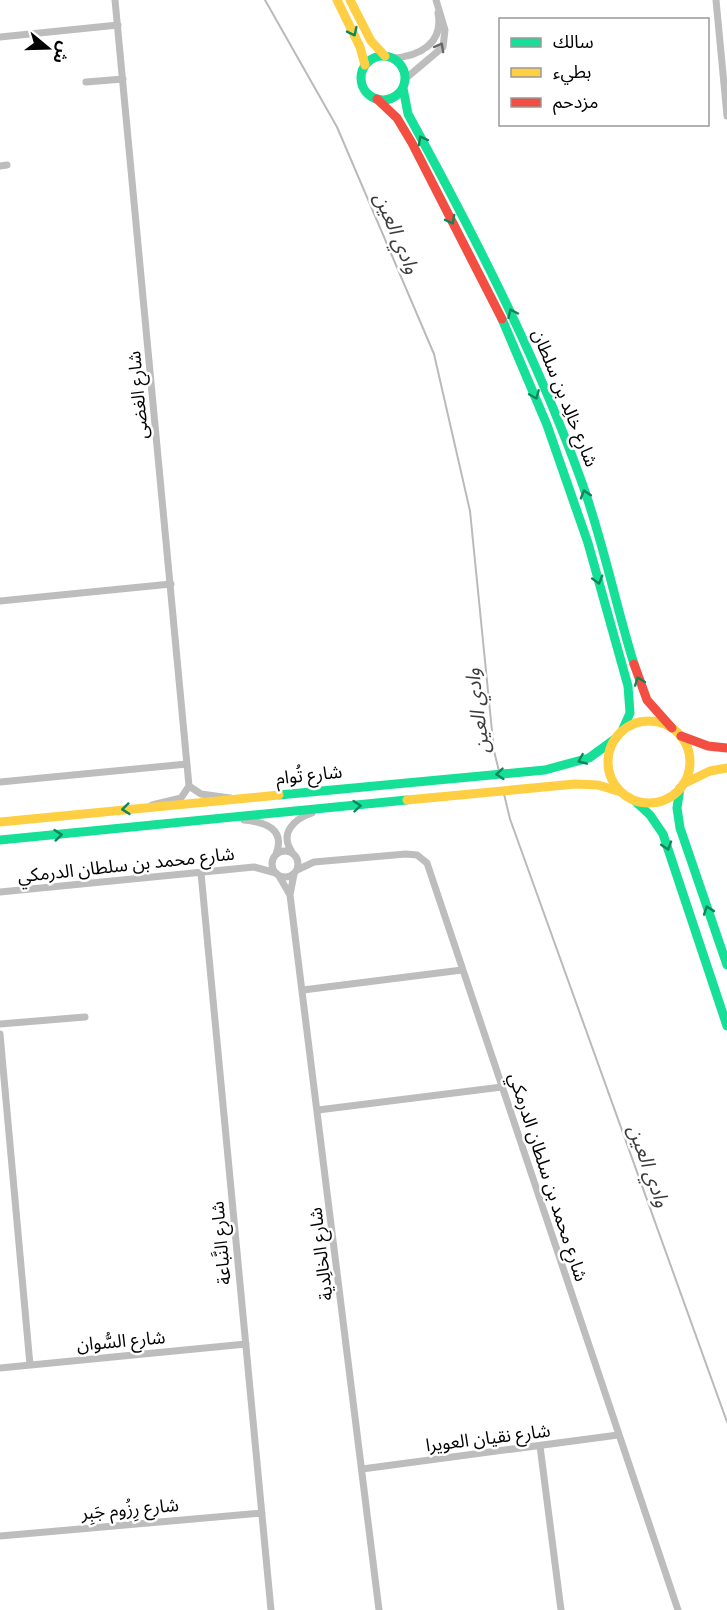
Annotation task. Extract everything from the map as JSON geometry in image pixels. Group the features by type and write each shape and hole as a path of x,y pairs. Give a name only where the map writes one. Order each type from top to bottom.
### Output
{"main road":[{"path":"337,0 360,47 365,65 361,79 363,88 377,99 390,99 404,84 401,64 389,57 370,40 350,0"},
{"path":"365,65 376,57 389,57"},
{"name":"شارع خالِد بن سلطان","path":"404,84 408,114 490,268 544,385 591,511 638,677 647,700 672,728"},
{"name":"شارع خالِد بن سلطان","path":"377,99 397,117 457,230 499,312 545,419 580,515 628,686 630,713 622,731"},
{"path":"727,965 680,828 677,808 690,765 686,744 672,728 662,723 641,722 622,731 615,739 608,761 614,783 621,792 650,815 663,834 727,1026"},
{"path":"680,736 698,744 727,748"},
{"name":"شارع تُوام","path":"0,822 544,770 589,758 615,739"},
{"path":"633,800 646,803 659,802 700,775 727,768"},
{"name":"شارع تُوام","path":"0,840 546,787 587,784 621,792"}],"street":[{"name":"شارع الغضى","path":"115,0 189,786"},
{"path":"716,0 727,116"},
{"path":"389,57 417,54 433,41 439,24 436,1"},
{"path":"404,84 443,47 445,30 436,1"},
{"path":"0,37 118,25"},
{"path":"86,82 123,79"},
{"path":"0,601 171,584"},
{"path":"0,782 187,764"},
{"path":"149,807 164,800 181,798 189,786 201,794 235,799"},
{"path":"226,819 256,821 272,827 279,843 272,867 277,874 287,877 295,872 298,863 287,837 293,823 302,817 327,808"},
{"path":"275,855 286,850 294,854"},
{"name":"شارع محمد بن سلطان الدرمكي","path":"294,854 314,862"},
{"name":"شارع محمد بن سلطان الدرمكي","path":"295,872 314,862 406,854 421,857 428,867 678,1610"},
{"name":"شارع محمد بن سلطان الدرمكي","path":"0,892 254,867 275,855"},
{"name":"شارع محمد بن سلطان الدرمكي","path":"254,867 277,874"},
{"name":"شارع الخالِدية","path":"295,872 290,895 379,1610"},
{"name":"شارع النَّباعة","path":"201,873 271,1610"},
{"name":"شارع الخالِدية","path":"277,874 290,895"},
{"path":"303,990 462,970"},
{"path":"0,1024 85,1017"},
{"path":"0,1034 30,1365"},
{"path":"318,1110 502,1087"},
{"name":"شارع السُّوان","path":"0,1368 246,1344"},
{"name":"شارع نقيان العويرا","path":"362,1469 618,1435"},
{"path":"540,1446 561,1610"},
{"name":"شارع رِزُوم جَبِر","path":"0,1536 262,1513"}],"waterway":[{"name":"وادي العين","path":"265,0 337,127 434,354 470,511 494,751 499,771"},
{"name":"وادي العين","path":"504,794 510,819 727,1422"}],"traffic: fast":[{"path":"383,56 399,62 405,78 399,94 383,100 367,94 361,78 367,62 383,56"},
{"path":"403,88 408,114 502,294 563,433 596,525 634,664"},
{"path":"502,319 547,425 588,543 628,686 630,713 622,731"},
{"path":"279,795 545,770 589,758 615,739"},
{"path":"680,788 677,808 680,828 727,965"},
{"path":"0,840 407,800"},
{"path":"636,802 650,815 663,834 727,1026"}],"traffic: slow":[{"path":"337,0 360,47 365,65"},
{"path":"350,0 371,41 385,56"},
{"path":"649,721 665,724 678,733 687,746 690,762 687,778 678,791 665,800 649,803 633,800 620,791 611,778 608,762 611,746 620,733 633,724 649,721"},
{"path":"683,784 710,771 727,768"},
{"path":"407,800 575,784 598,785 621,792"},
{"path":"0,822 279,795"}],"traffic: jam":[{"path":"377,99 397,118 412,143 502,319"},
{"path":"634,664 647,700 672,728"},
{"path":"681,736 708,746 727,748"}]}
